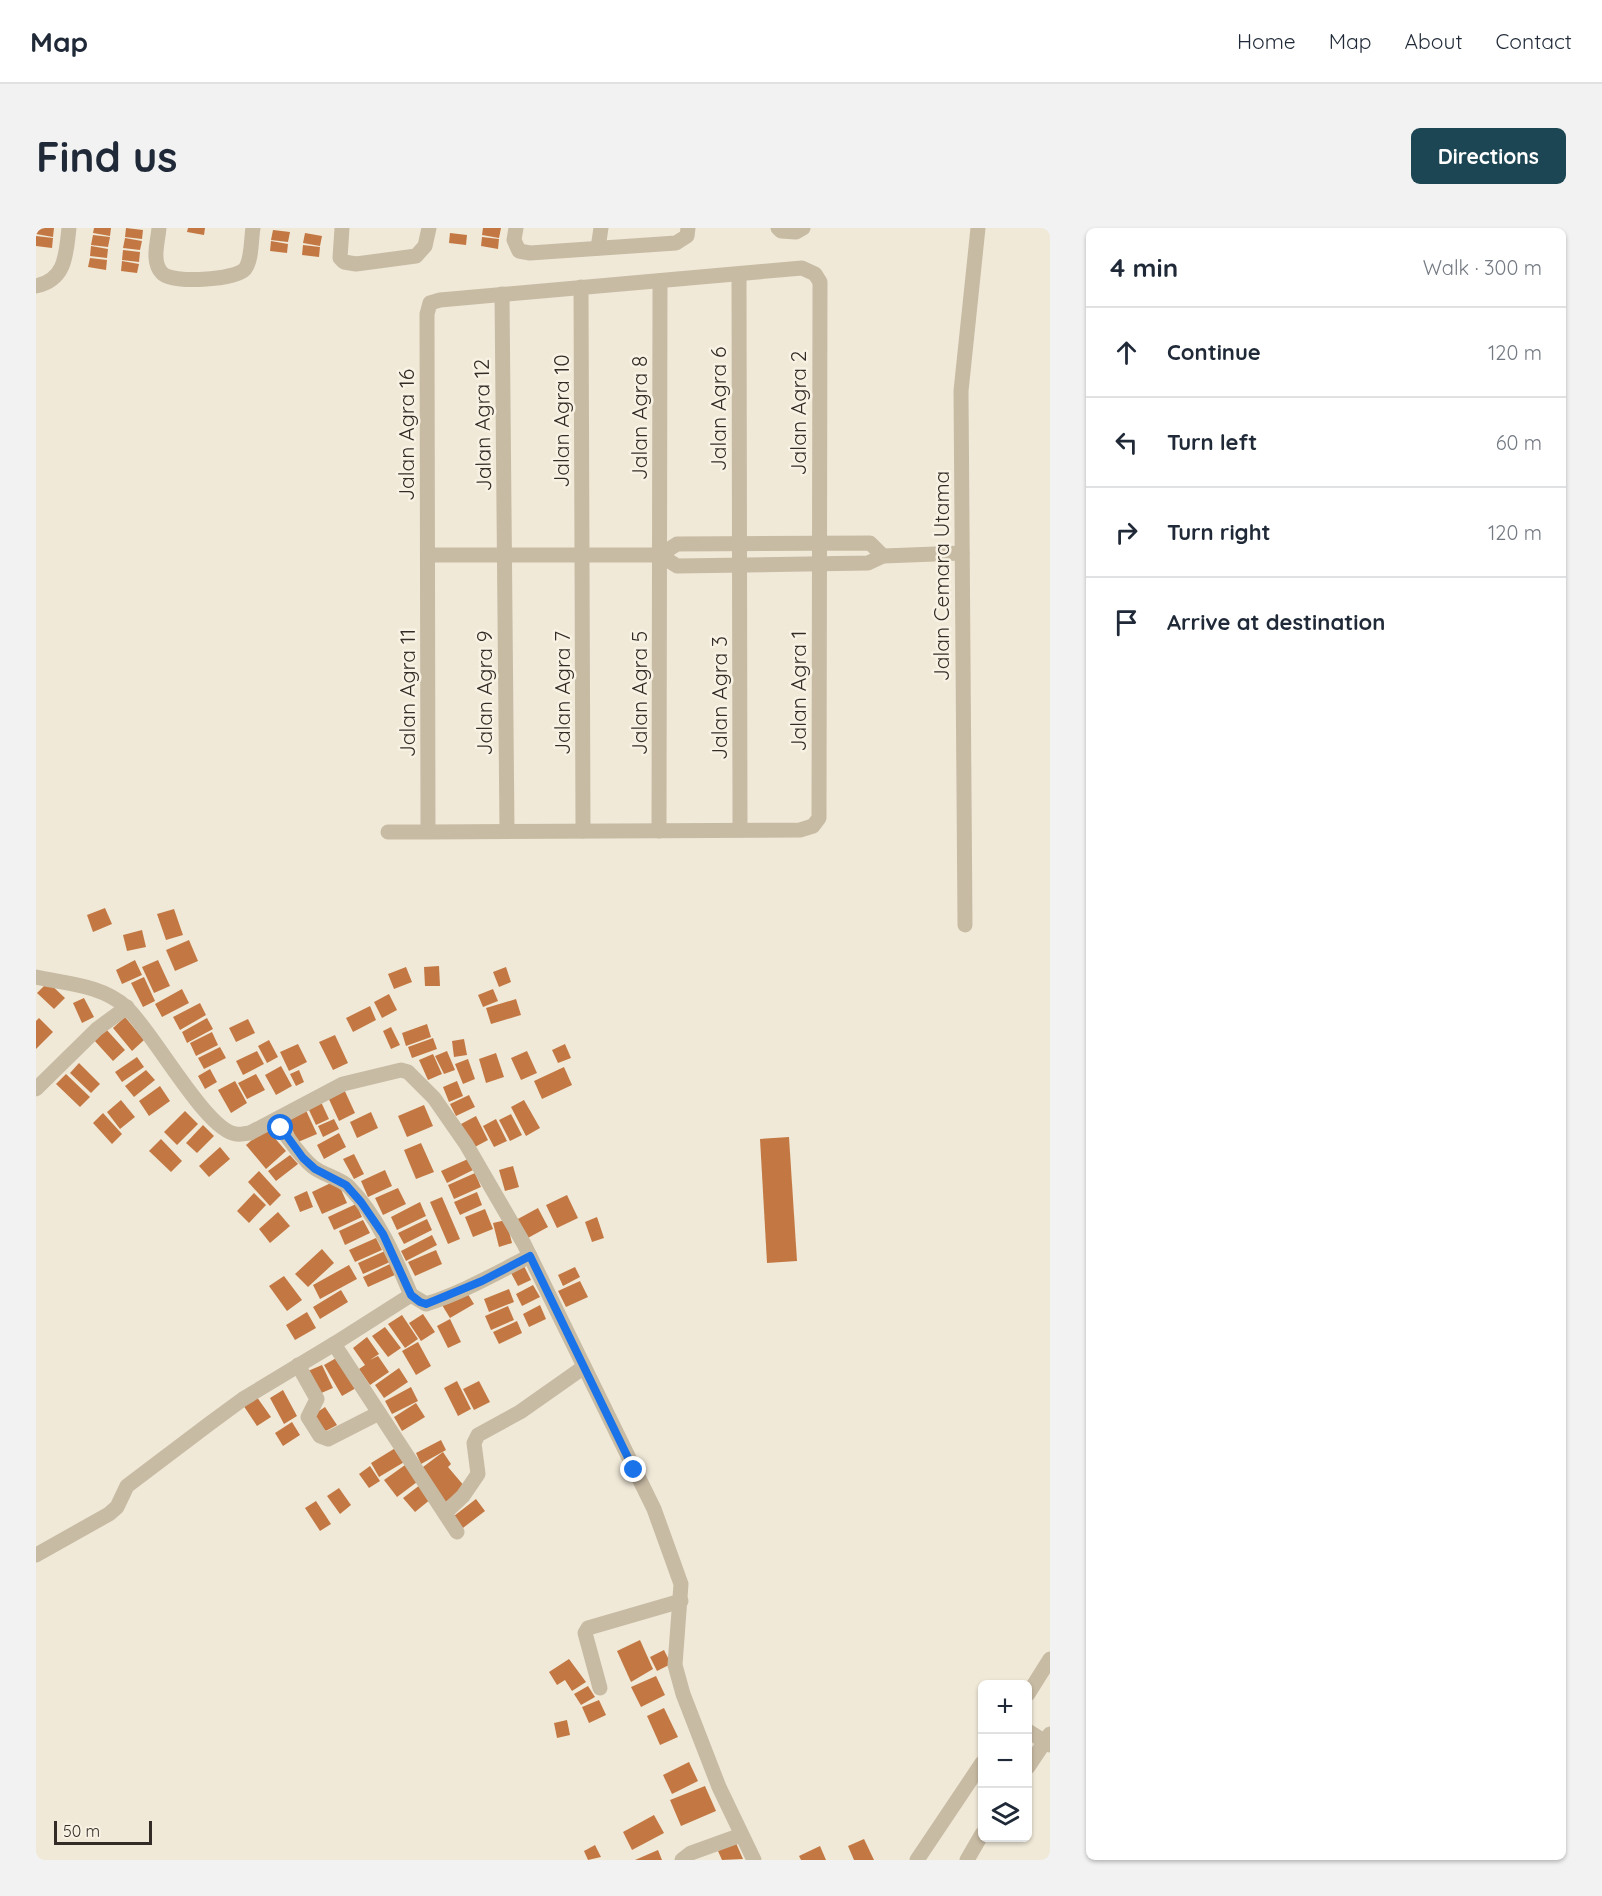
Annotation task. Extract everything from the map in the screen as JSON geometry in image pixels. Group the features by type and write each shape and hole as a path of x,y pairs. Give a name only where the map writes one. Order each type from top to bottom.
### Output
{"street":[{"path":"36,286 47,284 61,271 69,228"},
{"path":"159,228 155,258 160,272 171,279 238,276 248,267 253,228"},
{"path":"342,228 340,258 344,262 356,264 416,256 425,246 429,228"},
{"path":"598,248 601,228"},
{"path":"778,228 781,231 796,232 803,228"},
{"name":"Jalan Cemara Utama","path":"965,924 960,391 978,228"},
{"path":"515,234 519,251 530,253 676,243 687,232"},
{"name":"Jalan Agra 2","path":"739,274 802,268 816,274 820,282 819,564"},
{"path":"502,294 739,274"},
{"name":"Jalan Agra 6","path":"739,274 740,565"},
{"name":"Jalan Agra 8","path":"660,281 660,555"},
{"name":"Jalan Agra 10","path":"581,287 582,555"},
{"name":"Jalan Agra 16","path":"428,555 427,314 430,303 502,294"},
{"name":"Jalan Agra 12","path":"502,294 504,555"},
{"path":"428,555 660,555 677,544 870,543 883,556"},
{"path":"660,555 677,566 868,563 883,556 962,553"},
{"name":"Jalan Agra 11","path":"428,555 428,832"},
{"name":"Jalan Agra 9","path":"504,555 507,831"},
{"name":"Jalan Agra 7","path":"582,555 583,831"},
{"name":"Jalan Agra 5","path":"659,831 660,555"},
{"name":"Jalan Agra 1","path":"740,830 800,830 813,826 819,818 819,564"},
{"name":"Jalan Agra 3","path":"740,565 740,830"},
{"path":"388,832 740,830"},
{"path":"36,977 102,991 127,1007 217,1123 235,1134 250,1133 305,1102 359,1078 401,1070 408,1072 434,1098 466,1144 530,1256 654,1509 681,1584 675,1665 683,1694 718,1787 754,1860"},
{"path":"36,1089 97,1029 127,1007"},
{"path":"275,1120 303,1158 315,1169 346,1185 361,1202 383,1234 411,1295 426,1304 482,1281 530,1256"},
{"path":"36,1554 109,1514 117,1507 128,1486 243,1399 411,1295"},
{"path":"334,1344 457,1532"},
{"path":"298,1365 317,1399 308,1417 320,1436 328,1439 379,1413"},
{"path":"445,1513 470,1489 478,1474 474,1443 478,1435 520,1412 584,1367"},
{"path":"600,1688 585,1633 588,1628 681,1601"},
{"path":"1032,1688 1050,1659"},
{"path":"1032,1733 1048,1740 1032,1762"},
{"path":"917,1860 978,1769"},
{"path":"682,1860 691,1853 741,1835"},
{"path":"967,1860 978,1841"}],"building":[{"path":"37,228 54,228 53,237 36,234"},
{"path":"94,228 111,228 110,236 93,233"},
{"path":"126,228 143,230 142,239 125,237"},
{"path":"188,228 205,228 204,235 187,232"},
{"path":"483,228 501,228 499,238 482,235"},
{"path":"273,230 290,232 288,242 271,240"},
{"path":"305,233 322,236 320,246 303,243"},
{"path":"450,233 467,235 466,245 449,243"},
{"path":"93,235 110,237 108,247 91,245"},
{"path":"36,236 53,238 52,248 36,246"},
{"path":"482,237 499,239 498,249 481,246"},
{"path":"125,238 142,241 140,250 123,248"},
{"path":"271,241 288,244 287,253 270,251"},
{"path":"303,245 320,247 319,257 302,255"},
{"path":"91,246 108,249 107,258 90,256"},
{"path":"123,250 140,252 139,262 122,260"},
{"path":"90,258 107,260 106,270 88,267"},
{"path":"122,261 139,264 137,273 121,271"},
{"path":"105,908 112,924 93,932 87,915"},
{"path":"174,909 183,935 166,940 157,914"},
{"path":"142,930 146,947 127,951 123,935"},
{"path":"189,940 198,961 175,971 166,950"},
{"path":"135,960 142,975 122,984 116,970"},
{"path":"158,960 170,986 154,993 142,967"},
{"path":"439,966 440,986 425,986 424,967"},
{"path":"406,967 412,982 394,989 388,974"},
{"path":"506,967 511,982 499,987 493,972"},
{"path":"144,977 155,1001 143,1007 131,983"},
{"path":"48,982 65,998 54,1009 37,993"},
{"path":"182,989 189,1003 162,1017 155,1004"},
{"path":"493,989 498,1001 483,1007 478,995"},
{"path":"389,994 397,1010 382,1018 374,1002"},
{"path":"84,998 94,1017 82,1023 73,1003"},
{"path":"516,999 521,1015 491,1024 486,1008"},
{"path":"200,1003 206,1015 180,1030 173,1017"},
{"path":"370,1006 376,1020 353,1032 346,1018"},
{"path":"125,1017 144,1040 132,1051 113,1028"},
{"path":"39,1018 53,1032 36,1049 36,1021"},
{"path":"207,1018 213,1029 187,1043 182,1032"},
{"path":"248,1019 255,1033 236,1042 229,1028"},
{"path":"427,1024 431,1037 406,1046 402,1033"},
{"path":"391,1027 400,1045 391,1049 383,1031"},
{"path":"105,1028 125,1050 113,1061 93,1039"},
{"path":"212,1032 218,1045 196,1056 190,1043"},
{"path":"335,1035 348,1063 333,1070 319,1042"},
{"path":"433,1038 437,1049 412,1058 408,1047"},
{"path":"464,1039 467,1055 454,1057 452,1041"},
{"path":"269,1040 278,1057 267,1063 258,1046"},
{"path":"298,1044 307,1062 289,1071 280,1052"},
{"path":"565,1044 571,1058 558,1063 552,1050"},
{"path":"220,1047 226,1058 204,1069 198,1058"},
{"path":"257,1051 264,1064 243,1075 236,1061"},
{"path":"447,1051 455,1070 444,1074 435,1056"},
{"path":"527,1051 537,1073 521,1080 511,1058"},
{"path":"496,1053 504,1077 486,1083 479,1059"},
{"path":"433,1054 442,1074 428,1080 419,1060"},
{"path":"137,1057 144,1067 122,1082 115,1072"},
{"path":"468,1059 475,1079 463,1084 455,1064"},
{"path":"79,1063 100,1084 91,1093 70,1073"},
{"path":"281,1066 292,1086 276,1095 265,1075"},
{"path":"564,1067 572,1085 542,1099 534,1081"},
{"path":"210,1069 217,1082 205,1089 198,1076"},
{"path":"146,1070 155,1080 134,1097 125,1086"},
{"path":"299,1070 304,1082 296,1086 290,1074"},
{"path":"66,1074 90,1097 80,1107 56,1084"},
{"path":"256,1074 265,1090 247,1099 238,1083"},
{"path":"235,1081 247,1103 231,1113 218,1090"},
{"path":"457,1081 463,1096 449,1102 443,1087"},
{"path":"160,1086 170,1101 149,1116 139,1101"},
{"path":"343,1087 355,1113 339,1121 327,1095"},
{"path":"469,1095 475,1107 456,1116 450,1104"},
{"path":"121,1100 135,1117 120,1129 107,1112"},
{"path":"524,1100 540,1128 526,1136 511,1107"},
{"path":"321,1102 329,1119 316,1125 308,1108"},
{"path":"424,1105 433,1126 407,1137 398,1116"},
{"path":"304,1106 317,1134 298,1142 285,1114"},
{"path":"185,1111 198,1124 177,1145 164,1132"},
{"path":"371,1112 378,1128 357,1138 350,1122"},
{"path":"103,1113 122,1134 112,1144 93,1123"},
{"path":"511,1114 522,1135 510,1141 499,1120"},
{"path":"476,1116 488,1140 473,1148 461,1124"},
{"path":"334,1119 339,1129 323,1137 318,1126"},
{"path":"496,1119 507,1141 494,1147 483,1126"},
{"path":"203,1125 214,1136 197,1153 186,1143"},
{"path":"266,1128 286,1151 266,1169 246,1145"},
{"path":"339,1133 346,1147 324,1159 317,1145"},
{"path":"789,1137 797,1261 767,1263 760,1139"},
{"path":"161,1139 182,1161 171,1172 149,1151"},
{"path":"421,1143 434,1172 416,1179 404,1150"},
{"path":"220,1147 230,1159 209,1177 199,1166"},
{"path":"354,1154 364,1174 354,1179 343,1159"},
{"path":"290,1155 298,1164 276,1181 268,1171"},
{"path":"468,1159 473,1170 447,1183 441,1171"},
{"path":"513,1166 519,1187 505,1191 499,1170"},
{"path":"385,1170 392,1186 368,1197 361,1181"},
{"path":"259,1171 281,1195 270,1206 248,1182"},
{"path":"475,1173 481,1187 454,1199 448,1185"},
{"path":"337,1180 347,1203 322,1214 312,1192"},
{"path":"398,1188 406,1204 383,1215 375,1198"},
{"path":"307,1191 313,1207 300,1212 294,1197"},
{"path":"477,1192 482,1205 460,1215 454,1202"},
{"path":"254,1193 266,1205 249,1223 237,1211"},
{"path":"567,1195 578,1218 557,1228 546,1205"},
{"path":"442,1197 460,1239 448,1244 430,1202"},
{"path":"420,1202 426,1216 397,1230 391,1217"},
{"path":"356,1204 362,1217 334,1230 328,1217"},
{"path":"538,1208 548,1227 526,1239 516,1220"},
{"path":"485,1209 493,1229 473,1237 465,1217"},
{"path":"278,1212 290,1226 270,1243 259,1229"},
{"path":"597,1217 604,1238 592,1242 585,1222"},
{"path":"427,1219 432,1230 404,1244 398,1233"},
{"path":"363,1220 370,1233 345,1245 339,1231"},
{"path":"506,1220 512,1243 499,1247 493,1223"},
{"path":"432,1235 437,1245 406,1261 401,1251"},
{"path":"376,1238 382,1250 355,1262 349,1250"},
{"path":"322,1249 334,1263 308,1287 295,1274"},
{"path":"436,1250 442,1264 415,1276 408,1262"},
{"path":"385,1251 390,1262 363,1274 358,1263"},
{"path":"392,1263 397,1274 368,1287 363,1277"},
{"path":"349,1265 357,1279 320,1299 313,1285"},
{"path":"524,1266 531,1280 518,1286 511,1273"},
{"path":"575,1267 580,1277 563,1286 558,1275"},
{"path":"284,1276 302,1300 287,1311 269,1286"},
{"path":"580,1281 588,1297 566,1307 558,1291"},
{"path":"533,1285 540,1297 522,1306 516,1294"},
{"path":"509,1289 514,1302 489,1312 484,1299"},
{"path":"341,1290 348,1302 320,1319 313,1307"},
{"path":"466,1291 474,1304 450,1318 442,1305"},
{"path":"540,1305 546,1319 529,1327 523,1314"},
{"path":"508,1306 514,1320 491,1330 485,1316"},
{"path":"307,1312 316,1328 295,1340 286,1325"},
{"path":"423,1314 435,1332 421,1341 409,1323"},
{"path":"402,1315 418,1339 405,1348 388,1324"},
{"path":"450,1319 461,1342 448,1348 437,1326"},
{"path":"517,1321 522,1333 499,1344 493,1332"},
{"path":"385,1327 401,1348 388,1357 372,1336"},
{"path":"367,1337 379,1354 370,1360 378,1356 389,1372 370,1385 359,1369 365,1365 353,1348"},
{"path":"418,1342 431,1366 416,1375 402,1351"},
{"path":"338,1357 356,1388 342,1396 324,1365"},
{"path":"322,1365 333,1388 319,1394 308,1371"},
{"path":"399,1368 408,1382 384,1398 375,1385"},
{"path":"457,1381 471,1409 458,1416 444,1388"},
{"path":"479,1381 490,1402 474,1410 463,1389"},
{"path":"411,1387 418,1401 392,1414 385,1401"},
{"path":"283,1390 297,1416 284,1424 270,1398"},
{"path":"254,1393 271,1417 257,1426 241,1402"},
{"path":"416,1403 425,1417 402,1431 394,1417"},
{"path":"325,1407 337,1425 324,1432 313,1415"},
{"path":"292,1422 300,1435 283,1446 275,1433"},
{"path":"441,1440 446,1450 421,1464 416,1453"},
{"path":"397,1447 406,1461 379,1477 371,1463"},
{"path":"443,1452 451,1464 448,1467 465,1487 443,1504 419,1470"},
{"path":"405,1465 417,1482 397,1497 384,1480"},
{"path":"370,1466 380,1481 369,1488 359,1474"},
{"path":"420,1485 431,1499 415,1512 403,1498"},
{"path":"339,1488 351,1505 340,1514 327,1496"},
{"path":"476,1499 485,1511 459,1531 450,1519"},
{"path":"316,1501 331,1524 320,1531 305,1508"},
{"path":"640,1640 653,1669 631,1682 617,1651"},
{"path":"664,1650 671,1664 657,1671 650,1657"},
{"path":"569,1659 586,1682 572,1691 565,1680 557,1685 549,1672"},
{"path":"656,1676 665,1695 641,1707 631,1687"},
{"path":"588,1686 595,1697 581,1705 574,1694"},
{"path":"599,1700 606,1715 589,1723 582,1707"},
{"path":"664,1708 678,1737 660,1745 647,1716"},
{"path":"567,1720 570,1735 557,1738 554,1723"},
{"path":"689,1762 698,1781 672,1794 663,1775"},
{"path":"705,1786 716,1811 681,1826 670,1800"},
{"path":"654,1815 664,1833 632,1850 623,1832"},
{"path":"864,1839 874,1860 854,1860 848,1846"},
{"path":"736,1843 743,1859 722,1860 718,1851"},
{"path":"595,1845 601,1857 588,1860 584,1851"},
{"path":"820,1846 826,1860 801,1860 799,1856"},
{"path":"658,1850 662,1860 635,1860"}],"route":[{"path":"281,1128 303,1158 315,1169 346,1185 361,1202 383,1234 411,1295 420,1302 426,1304 482,1281 530,1256 634,1470"}]}
